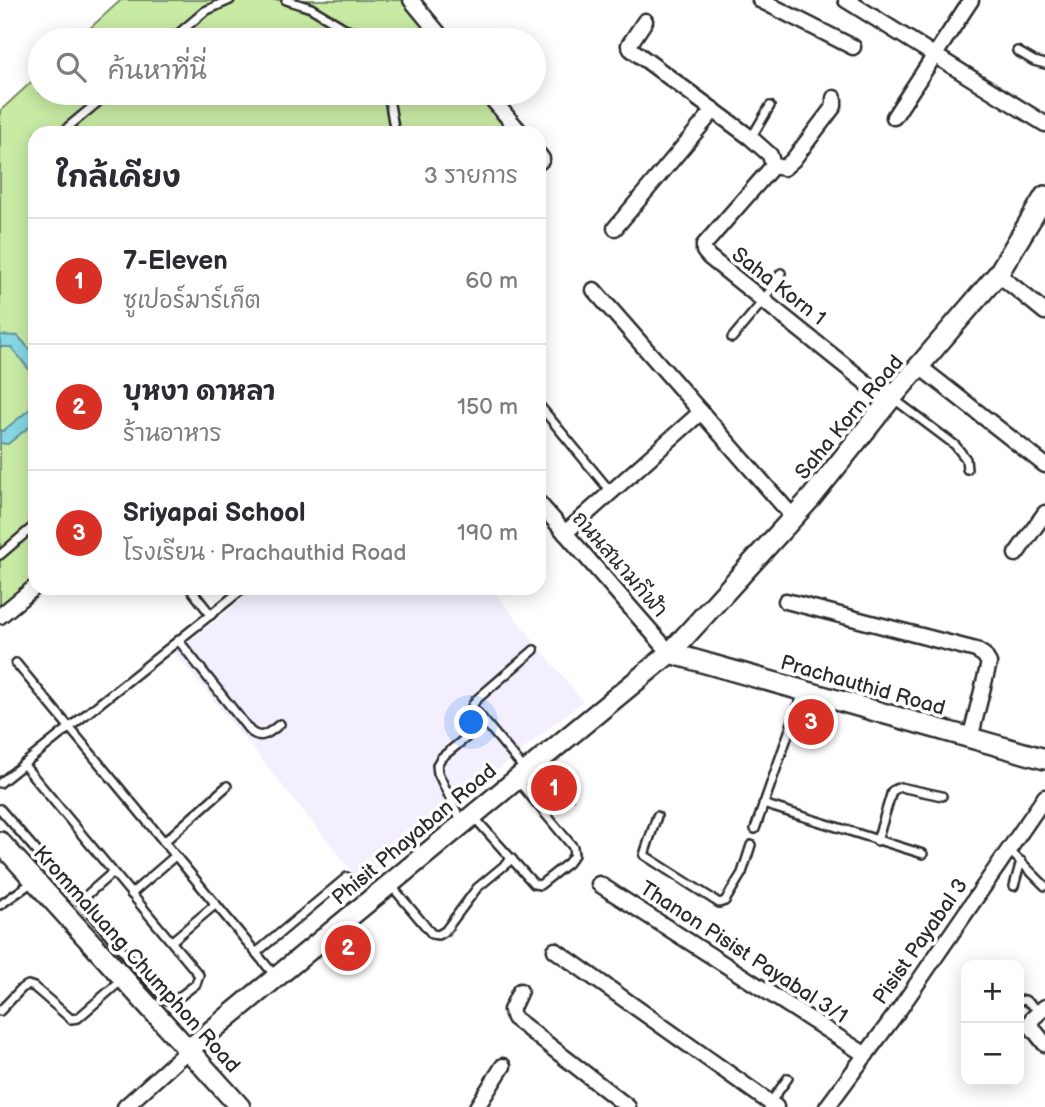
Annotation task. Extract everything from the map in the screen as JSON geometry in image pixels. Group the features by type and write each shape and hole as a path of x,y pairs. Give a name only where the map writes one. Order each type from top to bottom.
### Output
{"street":[{"path":"411,0 434,28"},
{"path":"760,0 853,47"},
{"path":"846,0 1045,124"},
{"path":"894,117 971,0"},
{"path":"645,21 629,45 631,49 751,138 770,155 773,166 784,168 793,160 834,106 834,98"},
{"path":"497,105 515,126"},
{"path":"615,228 714,110"},
{"name":"Saha Korn 1","path":"773,166 704,244 704,251 891,400"},
{"name":"Saha Korn Road","path":"670,653 794,518 998,274 1045,196"},
{"path":"998,274 1045,312"},
{"path":"594,290 794,518"},
{"path":"920,367 1045,465"},
{"path":"565,533 701,412"},
{"path":"1016,554 1045,513"},
{"name":"ถนนสนามกีฬา","path":"546,516 565,533 670,653"},
{"path":"0,616 28,593"},
{"path":"786,601 976,650 984,655 989,663 970,739"},
{"name":"Prachauthid Road","path":"670,653 1045,759"},
{"name":"Phisit Phayaban Road","path":"188,1050 670,653"},
{"name":"Pisist Payabal 3","path":"827,1107 1045,797"},
{"name":"Krommaluang Chumphon Road","path":"1,846 35,880 240,1107"},
{"name":"Thanon Pisist Payabal 3/1","path":"600,884 866,1055"},
{"path":"555,950 773,1105"},
{"path":"520,991 511,1010 514,1018 628,1107"},
{"path":"1043,1009 1032,1019 1030,1025 1045,1044"},
{"path":"131,1105 188,1050"},
{"path":"484,1105 503,1066"}],"lane":[{"path":"185,28 205,11 230,0"},
{"path":"286,0 311,8 344,28"},
{"path":"1017,51 1045,64"},
{"path":"69,126 95,105"},
{"path":"390,105 394,126"},
{"path":"751,138 770,106"},
{"path":"732,338 764,300 781,273"},
{"path":"891,400 955,445 966,459 967,470"},
{"path":"546,413 611,492"},
{"path":"0,555 28,531"},
{"path":"195,595 211,615"},
{"path":"0,783 235,595"},
{"path":"178,641 256,736 262,737 280,724"},
{"path":"484,723 440,758 438,773 467,820 512,859 534,884 540,885 568,863 574,855 573,847 472,706 534,650"},
{"path":"16,663 276,977"},
{"path":"755,830 803,691"},
{"path":"0,809 163,997 174,1001 199,979 199,975 172,941 112,873 23,764"},
{"path":"164,842 227,786"},
{"path":"877,841 892,791 900,787 942,796"},
{"path":"763,804 923,854"},
{"path":"657,816 644,855 719,903 725,901 742,873 751,845"},
{"path":"1009,849 1045,886"},
{"path":"131,894 175,856"},
{"path":"390,884 432,934 438,935 445,932 477,888 512,859"},
{"path":"1014,886 1021,862"},
{"path":"79,901 112,873"},
{"path":"256,953 347,877"},
{"path":"0,905 35,880"},
{"path":"172,941 216,904"},
{"path":"0,1011 28,985 34,987 71,1019 78,1018 124,978"},
{"path":"1024,1000 1043,1009"},
{"path":"773,1105 788,1078"}],"shaded area":[{"path":"247,595 497,595 583,701 360,881 175,653"}],"green space":[{"path":"121,0 408,0 432,28 90,28"},
{"path":"28,85 28,105 496,105 514,126 28,126 28,593 0,616 0,111"}],"water":[{"path":"0,335 18,336 28,347 28,368 11,347 0,347"},
{"path":"28,411 28,428 8,444 0,443 0,431"}],"building":[{"path":"546,767 573,799 561,808 535,777"}],"place":[{"name":"Sriyapai School","path":"811,722"},
{"name":"7-Eleven","path":"554,788"},
{"name":"บุหงา ดาหลา","path":"348,948"}]}
